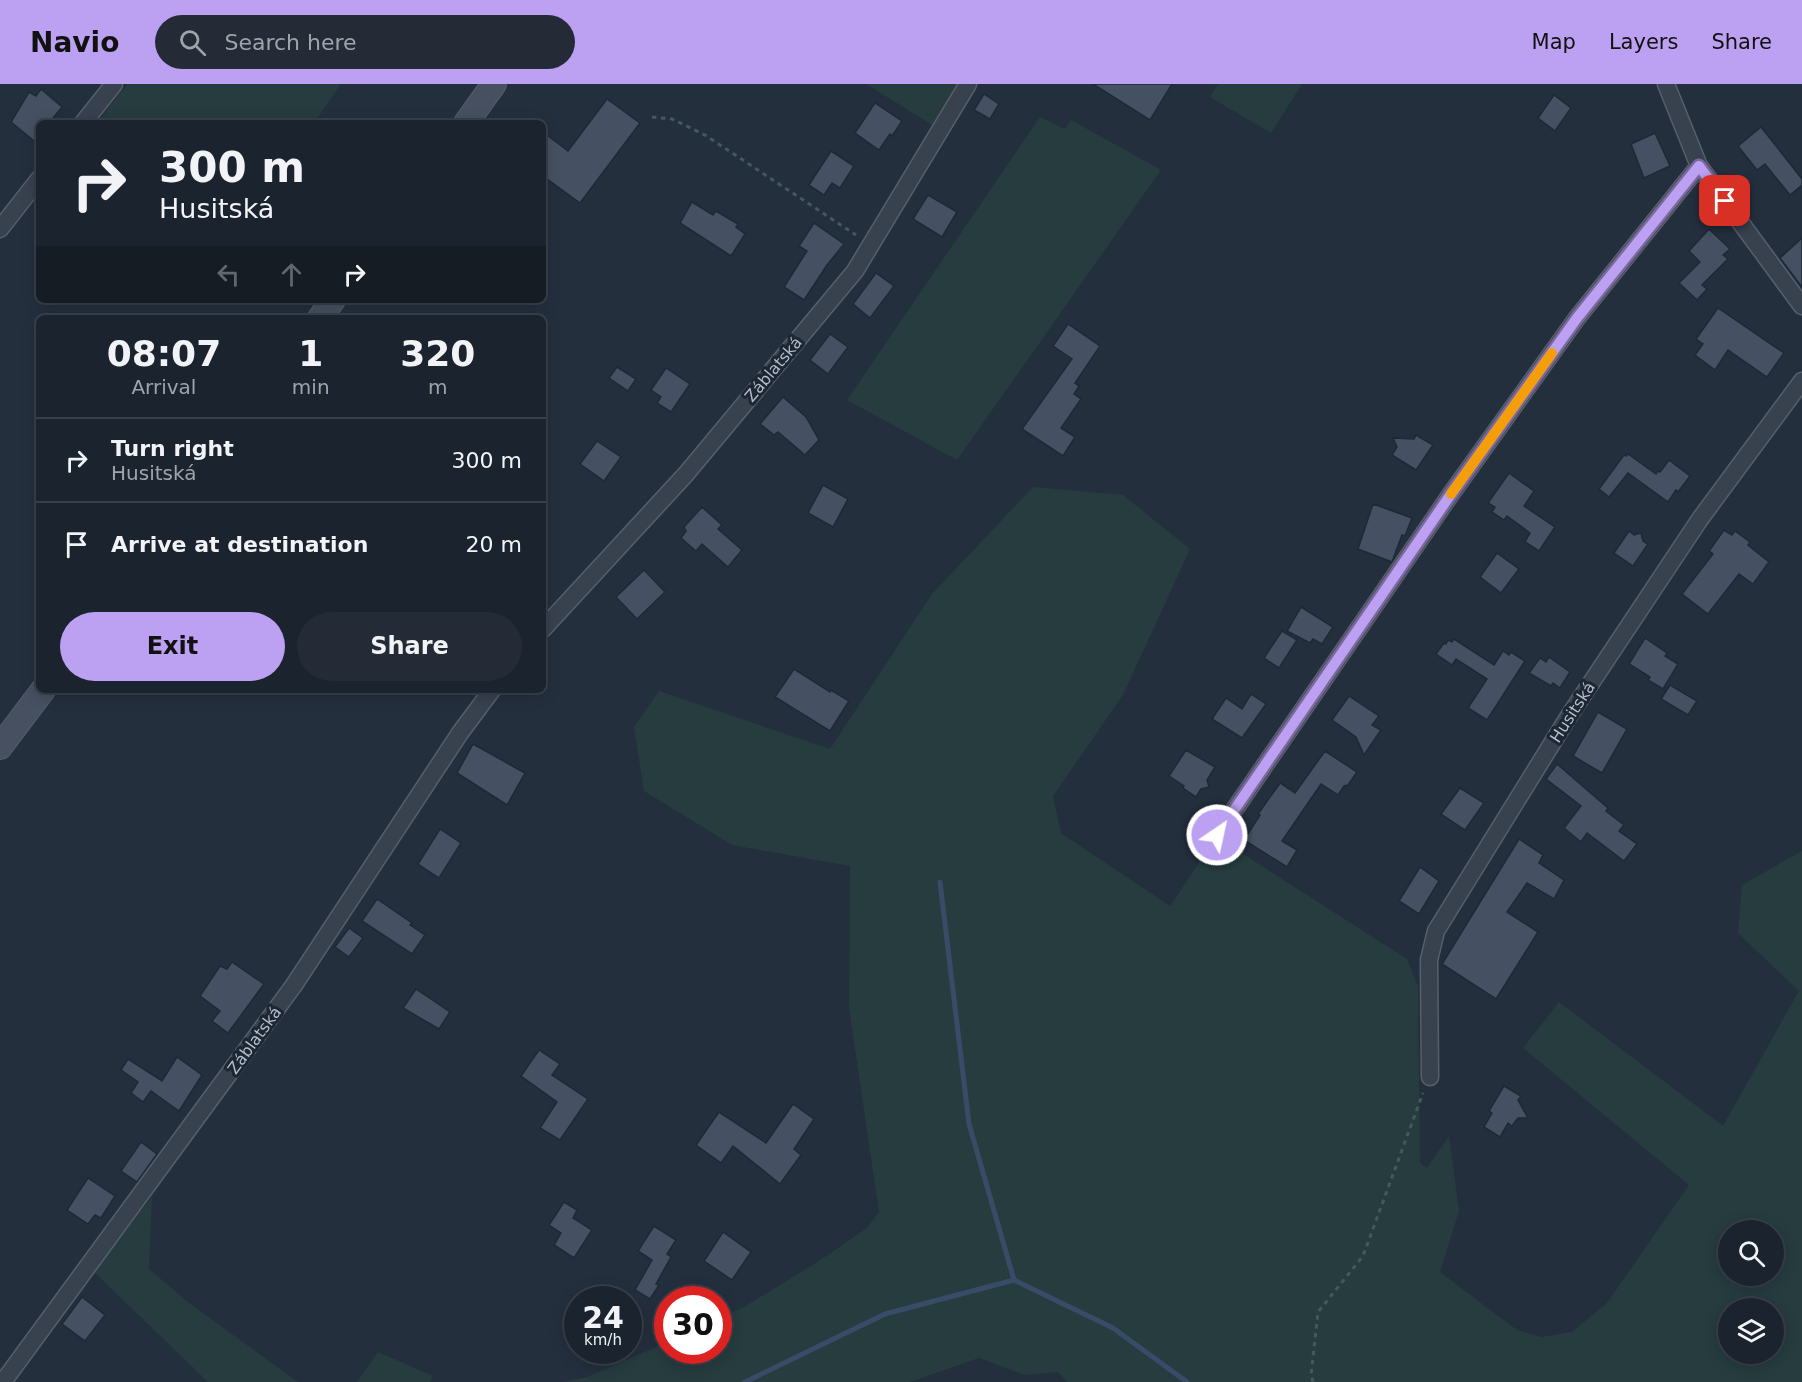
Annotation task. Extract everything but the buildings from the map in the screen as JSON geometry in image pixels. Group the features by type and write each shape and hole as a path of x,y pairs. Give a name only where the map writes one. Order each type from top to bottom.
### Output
{"main road":[{"path":"468,120 494,84"},
{"path":"1,743 41,693"}],"street":[{"path":"85,120 114,84"},
{"name":"Záblatská","path":"546,626 686,474 855,271 968,84"},
{"path":"1666,84 1699,166 1802,306"},
{"path":"1217,835 1451,494 1577,318 1699,166"},
{"path":"0,229 36,183"},
{"name":"Husitská","path":"1430,1077 1430,960 1436,931 1569,716 1687,539 1802,381"},
{"name":"Záblatská","path":"3,1382 294,985 454,743 490,693"}],"path":[{"path":"652,117 672,119 705,135 871,245"},
{"path":"1313,1382 1311,1375 1318,1312 1363,1256 1430,1077"}],"green space":[{"path":"127,84 341,84 316,120 99,120"},
{"path":"866,84 958,84 934,126"},
{"path":"1218,84 1302,84 1271,133 1210,97"},
{"path":"1040,117 1065,129 1071,120 1161,170 957,460 847,400"},
{"path":"1033,487 1123,495 1190,549 1123,695 1053,796 1061,833 1170,906 1209,848 1220,850 1226,843 1407,959 1418,986 1420,1163 1427,1168 1449,1136 1459,1211 1440,1272 1517,1330 1541,1337 1572,1332 1607,1303 1689,1185 1523,1048 1559,1002 1723,1126 1799,991 1738,933 1742,885 1802,851 1802,1382 1067,1382 1058,1372 1025,1375 979,1358 910,1382 561,1382 585,1378 617,1364 642,1364 642,1353 654,1348 654,1364 732,1364 732,1312 819,1261 867,1228 879,1212 849,1008 850,866 732,845 644,791 634,727 659,691 830,749 932,594"},
{"path":"152,1197 149,1269 193,1306 298,1382 208,1382 93,1271"},
{"path":"378,1352 433,1376 430,1382 357,1382"}],"waterway":[{"path":"940,882 969,1124 1014,1280"},
{"path":"745,1382 885,1314 1014,1280 1113,1328 1187,1382"}],"slow traffic":[{"path":"1451,494 1552,353"}],"route":[{"path":"1217,835 1451,494 1577,318 1699,166 1725,201"}]}
